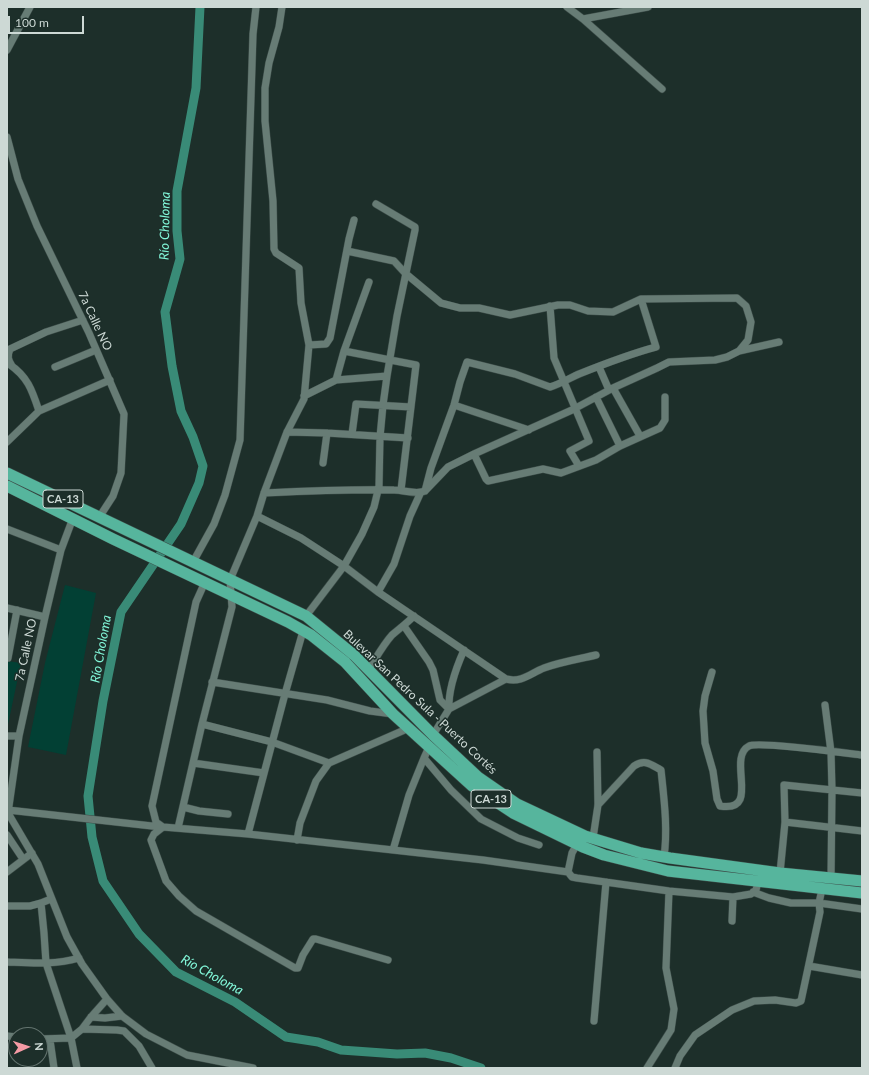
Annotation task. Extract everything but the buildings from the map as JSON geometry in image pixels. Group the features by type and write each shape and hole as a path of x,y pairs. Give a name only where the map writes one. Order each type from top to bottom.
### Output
{"highway":[{"name":"Bulevar San Pedro Sula - Puerto Cortés","path":"7,473 100,516 306,616 354,655 433,735 478,777 517,804 593,838 641,853 780,873 862,881"},
{"name":"Bulevar San Pedro Sula - Puerto Cortés","path":"7,486 113,539 231,594 311,635 345,662 394,714 477,790 513,813 576,844 604,855 668,871 862,893"}],"street":[{"path":"7,50 30,7"},
{"path":"190,561 214,524 225,495 240,440 250,155 252,42 256,7"},
{"path":"178,828 212,682 232,607 230,580 257,516 287,432 304,396 309,345 300,303 299,268 276,253 274,249 273,201 265,121 265,88 269,64 280,27 282,7"},
{"path":"567,7 583,19 662,90"},
{"path":"583,19 648,7"},
{"name":"7a Calle NO","path":"7,137 18,179 37,226 83,320 124,414 123,449 119,479 113,496 100,516"},
{"path":"306,616 344,566 362,534 374,507 378,490 380,474 380,437 387,376 405,273 415,227 376,204"},
{"path":"309,345 326,344 330,338 354,220"},
{"path":"347,251 394,261 405,273 441,302 460,308 480,308 510,315 558,305 570,305 588,311 613,312 641,299 737,298 746,306 751,322 748,340 739,351"},
{"path":"336,380 344,351 369,282"},
{"path":"378,592 394,564 410,516 422,492 454,404 467,362 514,374 550,387 555,386 598,366 656,347 641,299"},
{"path":"550,306 554,358 589,440 570,451 579,466"},
{"path":"39,411 30,385 8,360 10,349 46,332 83,320"},
{"path":"264,493 378,490 422,492 448,467 576,409 611,389 669,362 715,360 727,357 739,351 779,342"},
{"path":"55,367 96,350"},
{"path":"344,351 416,365 401,490"},
{"path":"598,366 640,436"},
{"path":"304,396 336,380 387,376"},
{"path":"7,442 39,411 110,380"},
{"path":"596,397 620,446"},
{"path":"474,454 488,481 543,469 560,472 596,460 640,436 660,428 665,420 665,397"},
{"path":"352,434 356,404 411,407"},
{"path":"454,404 529,430"},
{"path":"287,432 352,434 408,438"},
{"path":"323,463 327,433"},
{"path":"257,516 301,538 344,566 378,592 506,679 513,681 527,678 543,668 596,655"},
{"name":"7a Calle NO","path":"8,812 19,736 44,617 61,550 73,518"},
{"path":"7,529 61,550"},
{"path":"163,827 156,822 152,806 196,602 205,582"},
{"path":"7,608 44,617"},
{"path":"8,658 17,610"},
{"path":"369,670 392,635 414,616"},
{"path":"404,626 429,662 433,670 440,700 449,709"},
{"path":"248,834 303,631"},
{"path":"433,735 449,709 450,694 456,669 464,650"},
{"path":"712,672 704,696 703,711 705,743 713,771 717,799 720,806 728,807 735,804 741,798 740,759 743,751 748,746 754,744 862,755"},
{"path":"449,709 506,679"},
{"path":"212,682 327,700 370,711 394,714"},
{"path":"825,704 831,752 831,878"},
{"path":"202,724 272,742 328,763"},
{"path":"297,840 300,823 316,781 328,763 409,728"},
{"path":"7,736 19,736"},
{"path":"393,850 408,795 429,747"},
{"path":"593,838 598,805 597,752"},
{"path":"424,758 451,790 481,819 518,838 539,845"},
{"path":"598,805 606,794 640,762 645,762 661,770 666,842 664,857"},
{"path":"193,763 264,773"},
{"path":"780,873 785,822 784,785 862,794"},
{"path":"183,807 199,811 228,814"},
{"path":"253,1068 186,1055 146,1034 122,1016 107,999 79,958 67,937 38,864 8,812 18,811 163,827 248,834 483,860 568,872 572,877 577,878 669,891 733,897 750,894 756,890 758,882"},
{"path":"785,822 862,831"},
{"path":"163,827 154,834 151,840 166,881 190,906 209,918 295,968 298,968 303,955 313,939 388,960"},
{"path":"7,835 23,859"},
{"path":"568,872 572,853 576,844"},
{"path":"7,872 32,853"},
{"path":"594,1021 606,882"},
{"path":"675,1068 680,1056 694,1035 732,1010 754,1001 775,1000 796,1003 800,1002 802,999 820,912 819,903 822,889"},
{"path":"647,1068 671,1030 674,1009 666,968 669,891"},
{"path":"753,892 769,898 791,903 819,903 862,909"},
{"path":"732,921 733,897"},
{"path":"7,906 30,906 51,899"},
{"path":"41,903 46,963 70,1038 77,1068"},
{"path":"7,962 69,962 79,958"},
{"path":"808,966 862,975"},
{"path":"54,1068 50,1040 70,1038 82,1029 107,999"},
{"path":"91,1017 105,1018 122,1016"},
{"path":"82,1029 124,1031 139,1046 152,1068"}],"green space":[{"path":"65,585 96,593 66,755 28,747 45,663"},
{"path":"7,661 21,663 7,729"}],"waterway":[{"name":"Río Choloma","path":"200,7 196,88 177,191 177,231 180,259 165,312 172,366 181,411 193,437 203,466 199,483 181,524 121,612 103,701 88,796 92,837 103,881 139,934 176,972 235,1002 286,1037 318,1042 341,1050 397,1054 425,1053 451,1058 481,1068"}]}
